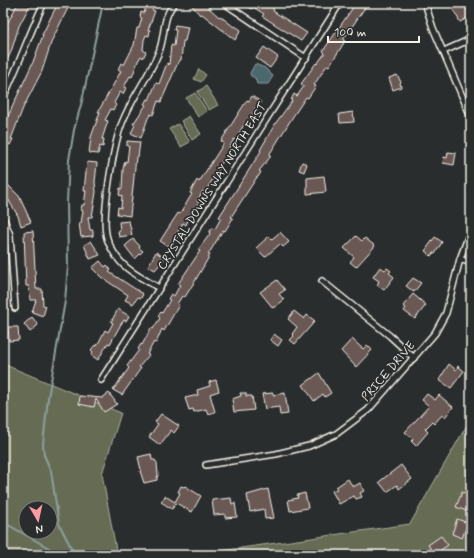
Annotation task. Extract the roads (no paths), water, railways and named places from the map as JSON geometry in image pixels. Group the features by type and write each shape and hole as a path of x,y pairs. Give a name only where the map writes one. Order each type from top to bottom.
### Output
{"street":[{"path":"3,98 16,72 30,32 44,3"},
{"path":"159,288 125,267 115,255 106,235 105,217 116,138 122,122 159,52 165,20 170,8 175,3"},
{"path":"224,3 306,58"},
{"name":"CRYSTAL DOWNS WAY NORTH EAST","path":"101,380 340,3"},
{"path":"425,3 471,117"},
{"path":"444,50 471,39"},
{"path":"3,217 10,235 15,308"},
{"name":"PRICE DRIVE","path":"206,465 276,454 309,446 336,434 368,410 414,358 434,333 446,313 460,259 471,229"},
{"path":"460,259 471,263"},
{"path":"322,282 390,336 414,358"}],"water":[{"path":"255,64 265,68 273,76 268,84 257,84 255,78 251,76 250,73"}],"waterway":[{"path":"75,555 59,524 51,471 44,455 43,444 48,398 65,301 68,266 67,202 69,160 74,130 82,101 103,3"},
{"path":"3,522 61,555"}]}
